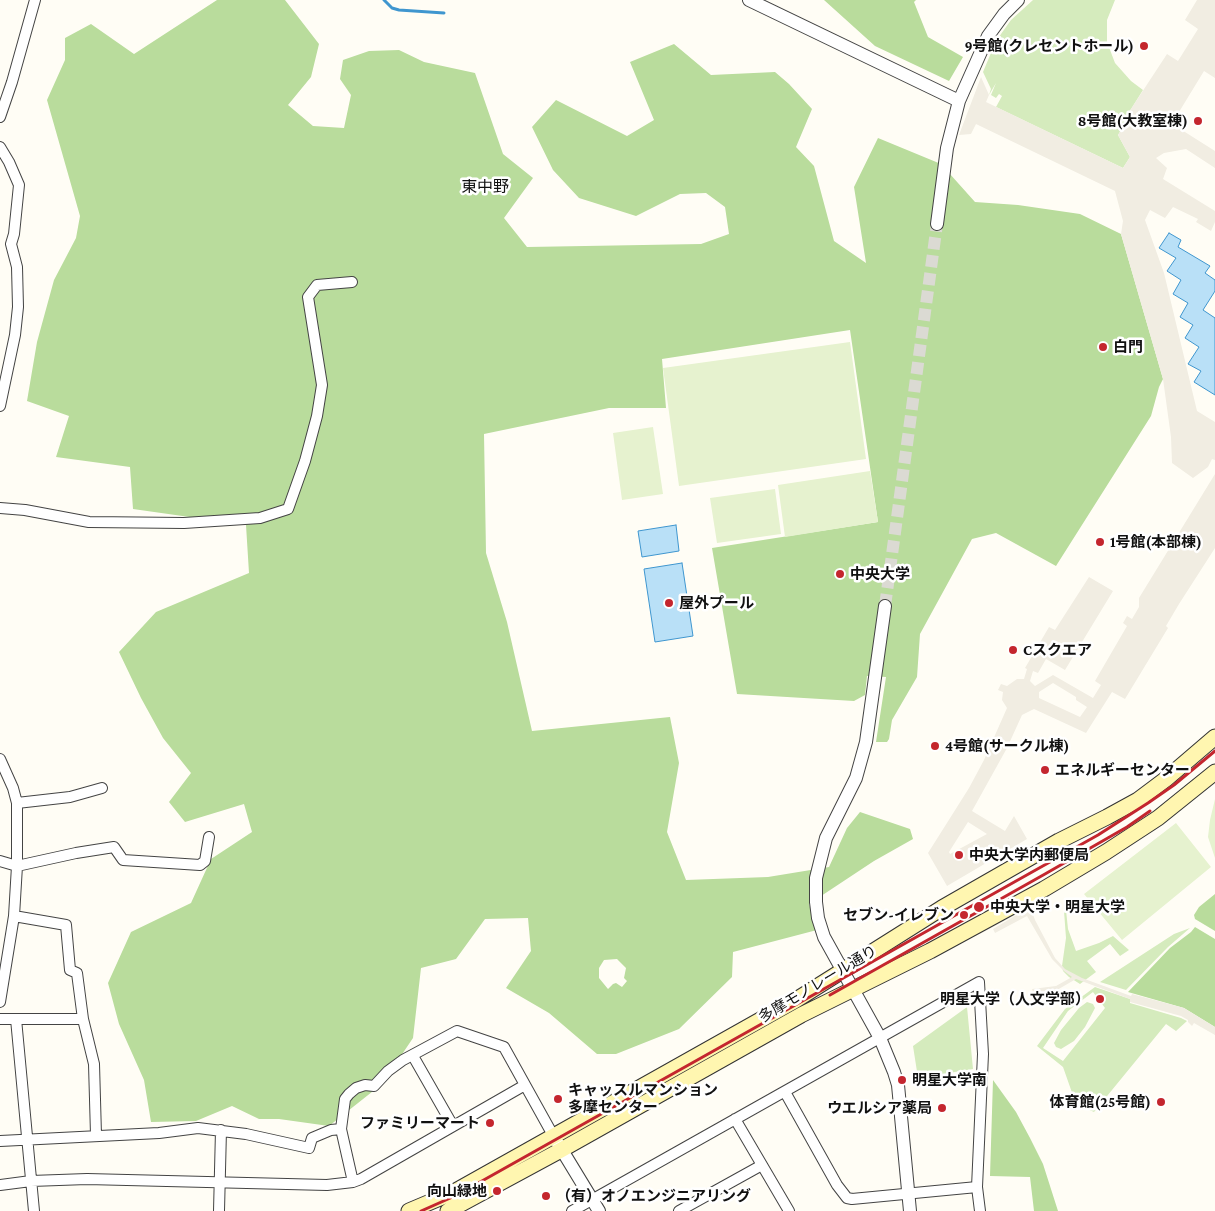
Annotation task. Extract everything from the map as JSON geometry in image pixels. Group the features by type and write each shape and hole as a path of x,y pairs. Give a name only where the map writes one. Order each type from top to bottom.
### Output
{"main road":[{"name":"多摩モノレール通り","path":"448,1211 557,1143 796,1000 942,908 1059,841 1138,800 1215,737"},
{"name":"多摩モノレール通り","path":"408,1211 454,1192 557,1143 801,1015 930,952 1076,870 1158,818 1215,772"}],"street":[{"path":"0,117 35,0"},
{"path":"749,0 960,101"},
{"path":"937,224 947,148 960,101 988,36 1004,14 1018,0"},
{"path":"0,148 9,162 19,185 14,234 11,244 17,266 18,307 15,340 0,406"},
{"path":"0,508 25,510 89,522 184,523 260,518 288,509 306,460 317,416 322,385 308,297 316,285 352,282"},
{"path":"884,606 866,742 856,778 826,838 816,878 816,902 820,928 827,944 880,1038 898,1085 910,1211"},
{"path":"0,759 14,788 17,803 17,866 14,916 0,1002"},
{"path":"17,803 70,796 102,788"},
{"path":"0,860 17,866 114,847 123,860 200,865 205,861 209,837"},
{"path":"14,916 66,925 70,970 77,973 83,1019 94,1064 96,1135"},
{"path":"572,1211 595,1206 735,1119 979,982 983,1054 977,1187 980,1211"},
{"path":"0,1019 83,1019"},
{"path":"16,1020 34,1211"},
{"path":"353,1182 340,1129 345,1099 356,1088 365,1085 374,1086 388,1071 403,1060 457,1031 504,1047 557,1143 595,1206"},
{"path":"413,1056 453,1126"},
{"path":"0,1185 31,1181 87,1179 327,1185 353,1182 525,1085"},
{"path":"784,1092 837,1185 847,1198 977,1187"},
{"path":"735,1119 789,1211"},
{"path":"0,1141 27,1138 159,1133 198,1128 246,1134 309,1148 312,1138 331,1130 340,1129"},
{"path":"219,1211 222,1130"},
{"path":"679,1211 762,1165"}],"green space":[{"path":"217,0 285,0 319,44 311,77 288,105 313,126 344,128 351,95 340,79 343,60 369,51 399,50 424,62 475,73 503,154 533,178 504,218 527,247 701,244 729,234 725,207 706,193 680,194 636,216 579,198 553,170 532,127 556,100 627,136 654,120 630,62 674,44 711,75 775,72 812,109 796,147 814,166 834,241 866,263 854,187 878,138 941,164 975,202 1018,205 1080,214 1121,234 1163,379 1151,416 1056,566 996,533 972,539 920,634 917,677 892,720 887,742 876,742 886,677 867,676 865,695 854,701 737,694 712,548 878,522 850,330 662,359 666,408 609,408 484,434 486,553 507,622 532,731 670,717 679,763 667,832 686,880 768,877 829,867 847,828 860,812 910,829 913,839 874,861 809,904 817,930 733,952 732,977 679,1029 616,1054 597,1054 549,1013 506,988 531,951 528,918 485,919 456,959 421,968 413,1038 382,1084 329,1126 279,1119 259,1119 232,1106 196,1121 151,1122 144,1080 119,1024 108,983 131,932 191,903 211,859 252,832 244,804 185,822 169,802 191,773 163,738 119,652 156,612 249,573 246,525 133,509 130,467 56,457 69,416 27,401 37,342 54,280 76,238 80,216 47,100 65,60 65,38 91,24 134,54","holes":["617,959 626,968 624,978 627,981 622,987 616,983 608,989 599,978 599,968 604,960"]},
{"path":"824,0 916,0 914,2 928,37 963,57 949,81 875,46"},
{"path":"1033,0 1115,0 1107,20 1107,42 1115,63 1131,81 1143,90 1118,135 1130,157 1123,168 996,107 1002,96 999,94 996,98 991,95 996,83 989,95 991,89 983,72 996,41 1011,20"},
{"path":"850,342 866,459 679,486 663,368"},
{"path":"653,427 663,494 622,500 613,433"},
{"path":"870,471 878,522 785,537 778,485"},
{"path":"775,489 781,534 717,543 710,498"},
{"path":"1215,799 1215,858 1208,837"},
{"path":"1176,823 1211,867 1122,940 1084,894"},
{"path":"1215,894 1215,931 1195,919 1194,915 1199,907"},
{"path":"1066,910 1068,929 1076,951 1113,936 1129,950 1120,956 1110,944 1087,961 1096,972 1080,984 1063,971 1062,966 1066,938 1064,911"},
{"path":"1195,927 1215,939 1215,1027 1184,1008 1128,992 1170,948"},
{"path":"1190,928 1168,947 1126,990 1100,982 1174,934"},
{"path":"1095,987 1130,999 1130,1003 1187,1021 1176,1031 1166,1024 1094,1112 1076,1104 1063,1067 1037,1046 1065,1009","holes":["1093,992 1105,1008 1063,1061 1043,1048 1068,1011"]},
{"path":"1087,1002 1093,1004 1095,1008 1085,1027 1074,1041 1061,1049 1056,1047 1054,1043 1061,1030 1079,1008"},
{"path":"967,1007 973,1069 918,1078 913,1046"},
{"path":"993,1080 1016,1112 1043,1164 1058,1211 1034,1211 1030,1177 990,1176"}],"shaded area":[{"path":"1197,0 1215,0 1215,78 1204,71 1179,112 1184,115 1177,127 1215,151 1215,168 1186,149 1164,153 1156,158 1167,168 1163,179 1215,211 1215,222 1211,231 1196,222 1198,219 1173,207 1165,218 1150,210 1145,220 1164,273 1197,411 1215,422 1215,460 1212,459 1208,467 1193,478 1172,463 1171,437 1163,379 1121,234 1123,221 1115,191 976,124 971,134 959,135 981,77 989,95 986,102 1123,168 1130,157 1118,135 1129,117 1127,115 1167,54 1178,61 1198,29 1185,20"},
{"path":"1215,474 1215,548 1179,604 1166,626 1168,628 1125,699 1112,692 1086,733 1034,709 1022,715 1007,748 972,811 1005,831 1014,816 1027,839 947,886 928,853 969,788 984,760 1007,708 1002,700 1003,692 998,690 1001,684 1007,686 1017,679 1024,679 1027,669 1025,668 1049,627 1055,630 1089,577 1113,591 1065,670 1046,659 1038,673 1033,671 1030,681 1035,686 1053,675 1093,698 1101,685 1095,681 1127,626 1123,623 1127,616 1132,619 1139,607 1139,598","holes":["1053,683 1076,697 1076,700 1087,707 1080,717 1039,698 1039,692","968,822 987,834 950,854 949,852"]},
{"path":"1028,903 1031,908 1037,904 1039,908 1032,912 1035,920 1055,958 1065,969 1082,978 1131,996 1132,994 1184,1008 1215,1027 1215,1035 1194,1023 1192,1026 1188,1020 1181,1016 1130,1002 1130,999 1076,979 1057,990 1034,995 1032,989 1056,986 1072,977 1052,959 1027,916 995,933 993,929 1023,911 980,934 974,923"}],"water":[{"path":"1169,233 1181,240 1178,247 1210,266 1205,273 1215,280 1215,291 1203,310 1215,318 1215,395 1194,382 1201,371 1188,364 1199,347 1185,338 1193,325 1180,317 1188,303 1173,294 1181,280 1167,271 1176,258 1159,248"},
{"name":"屋外プール","path":"676,525 679,551 642,557 638,531"},
{"name":"屋外プール","path":"682,563 693,636 655,642 644,569"}],"waterway":[{"path":"384,0 392,8 399,10 444,13"}],"tunnel":[{"path":"885,606 937,224"}],"railway":[{"path":"421,1211 457,1195 1098,835 1174,785 1215,751"},
{"path":"830,995 1127,827 1150,811"}],"place":[{"name":"9号館(クレセントホール)","path":"1144,46"},
{"name":"8号館(大教室棟)","path":"1198,121"},
{"name":"白門","path":"1103,347"},
{"name":"1号館(本部棟)","path":"1100,542"},
{"name":"中央大学","path":"840,574"},
{"name":"屋外プール","path":"669,603"},
{"name":"Cスクエア","path":"1013,650"},
{"name":"4号館(サークル棟)","path":"935,746"},
{"name":"エネルギーセンター","path":"1045,770"},
{"name":"中央大学内郵便局","path":"959,855"},
{"name":"中央大学・明星大学","path":"979,907"},
{"name":"セブン-イレブン","path":"964,915"},
{"name":"明星大学（人文学部）","path":"1100,999"},
{"name":"明星大学南","path":"902,1080"},
{"name":"キャッスルマンション 多摩センター","path":"558,1099"},
{"name":"体育館(25号館)","path":"1161,1102"},
{"name":"ウエルシア薬局","path":"942,1108"},
{"name":"ファミリーマート","path":"490,1123"},
{"name":"向山緑地","path":"497,1191"},
{"name":"（有）オノエンジニアリング","path":"546,1196"}],"district":[{"name":"東中野","path":"485,187"}]}
